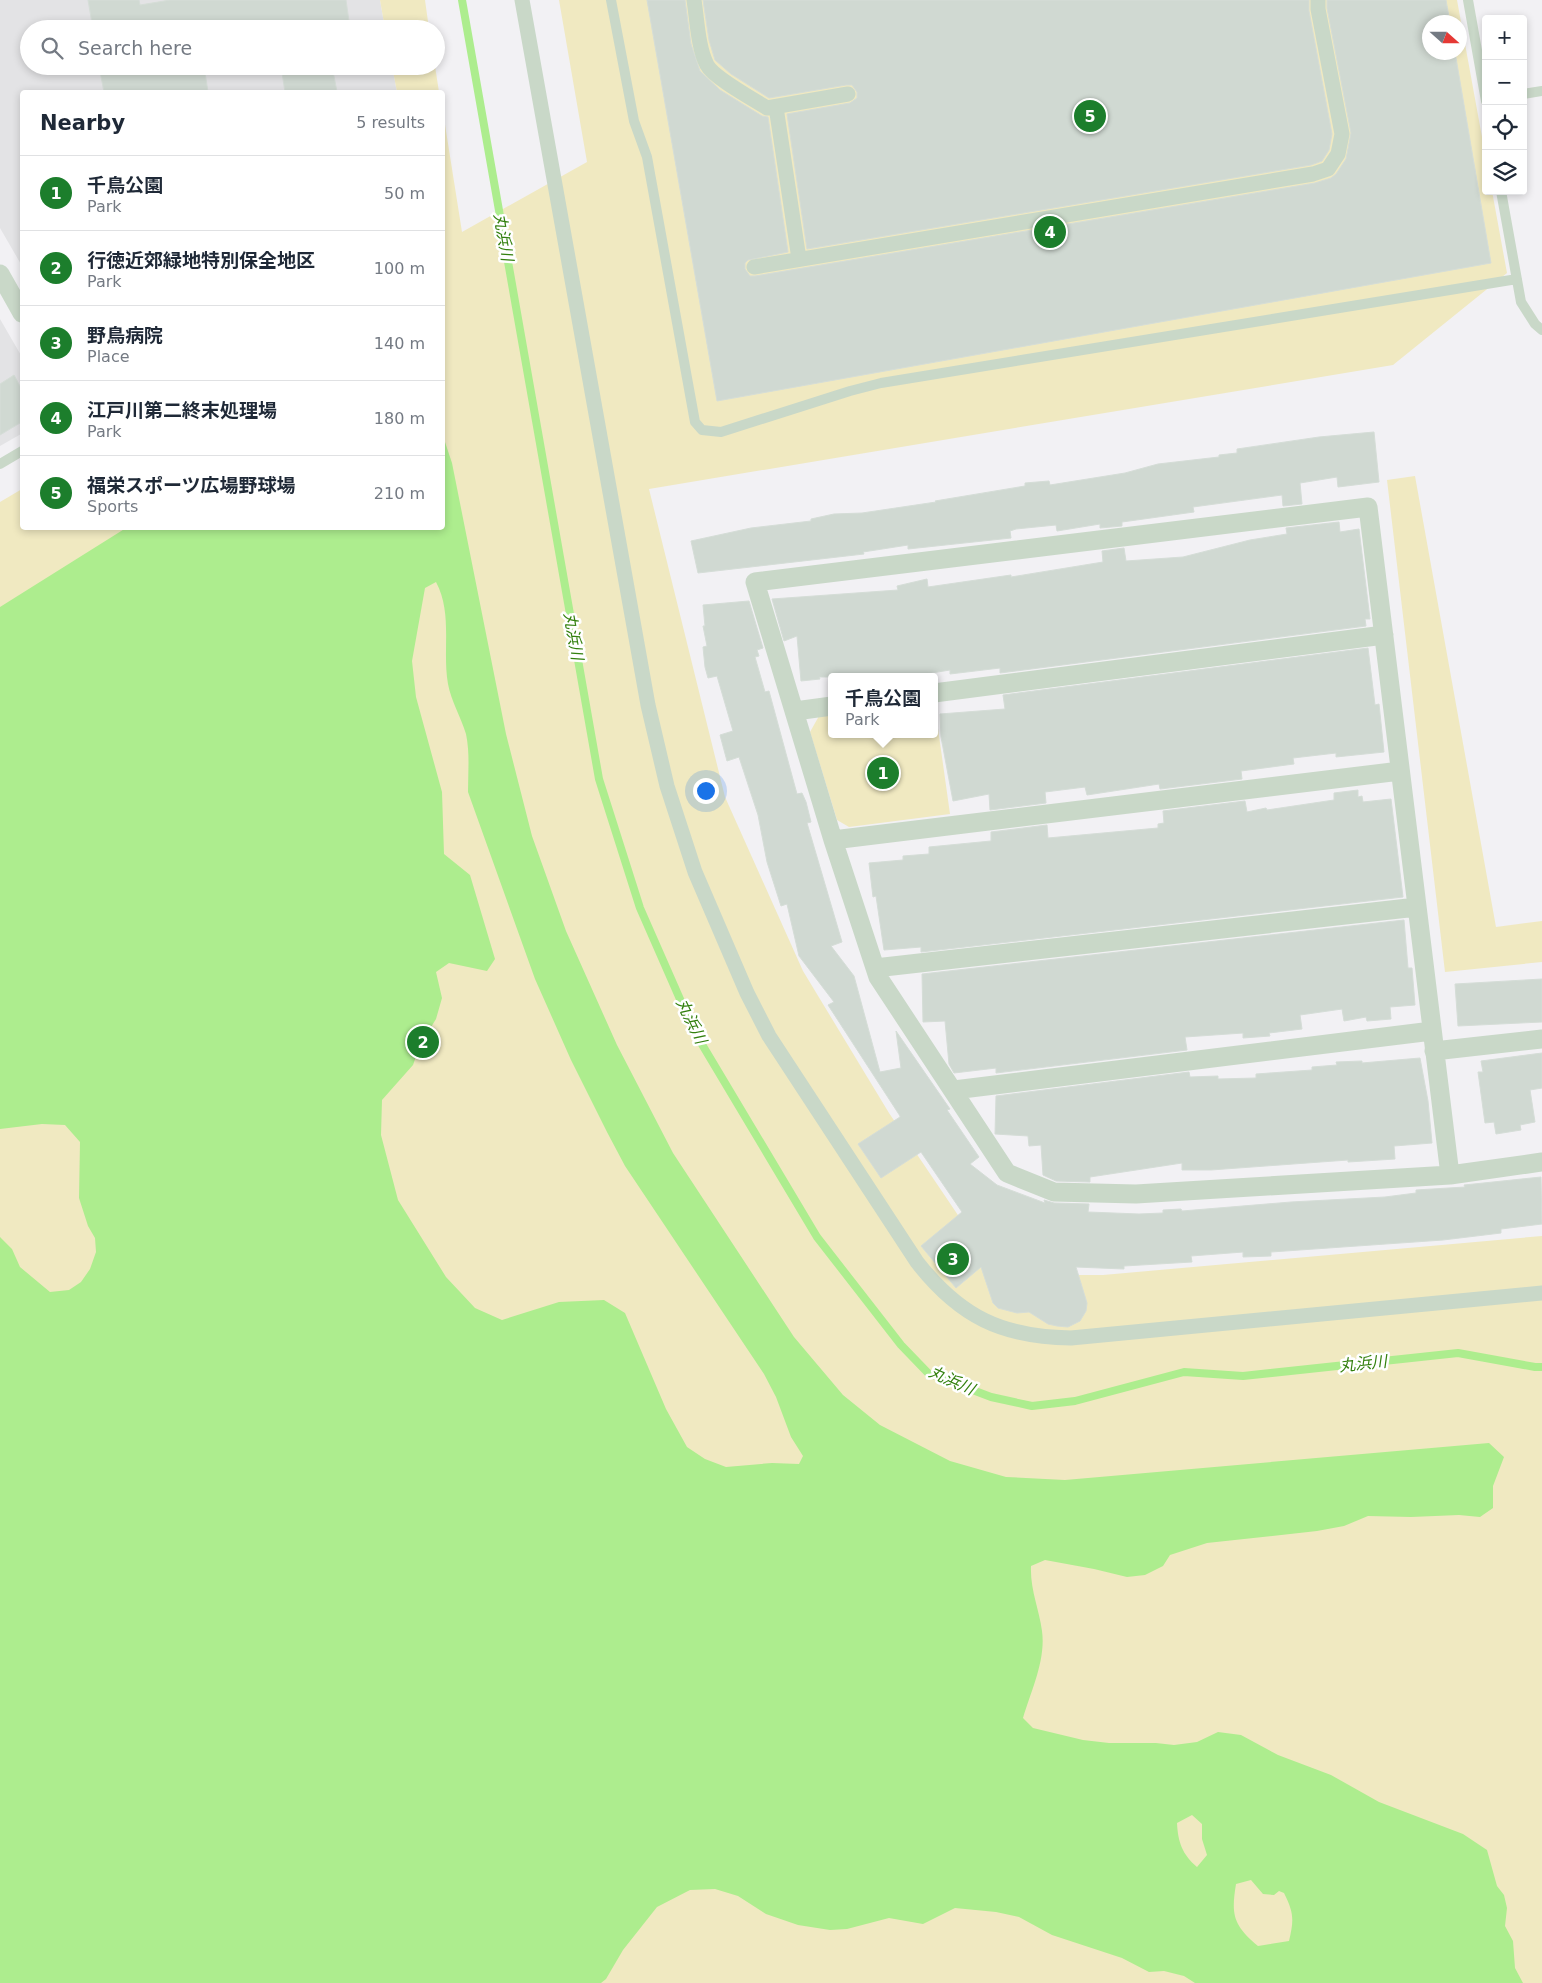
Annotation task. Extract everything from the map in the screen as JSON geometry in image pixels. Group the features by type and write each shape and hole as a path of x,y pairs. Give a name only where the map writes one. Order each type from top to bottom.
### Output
{"street":[{"path":"522,0 648,705 667,786 695,872 716,923 769,1036 916,1262 934,1284 960,1307 987,1322 1025,1335 1071,1338 1542,1293"},
{"path":"694,0 703,55 708,67 718,76 767,108 848,94"},
{"path":"754,267 1313,174 1328,169 1338,154 1342,134 1318,9 1318,0"},
{"path":"776,107 799,260"},
{"path":"0,274 20,309"},
{"path":"1450,1175 1368,507 756,582 833,840 878,977 1007,1173 1054,1192 1136,1194 1450,1175 1542,1162"},
{"path":"938,692 1384,635"},
{"path":"794,711 828,707"},
{"path":"833,840 1400,771"},
{"path":"875,968 1417,907"},
{"path":"954,1090 1432,1032"},
{"path":"1434,1051 1542,1039"}],"lane":[{"path":"611,0 634,121 647,156 695,422 702,430 721,432 850,391 882,383 1517,279"},
{"path":"1468,0 1482,78"},
{"path":"1527,93 1542,91"},
{"path":"1503,195 1521,302 1534,324 1542,330"},
{"path":"0,464 20,451"}],"shaded area":[{"path":"0,0 380,0 383,20 20,20 20,75 394,75 397,90 20,90 20,263 0,228"},
{"path":"380,0 425,0 428,20 383,20"},
{"path":"559,0 1457,0 1460,15 1422,15 1422,60 1467,60 1467,55 1482,137 1482,195 1493,195 1507,273 1393,365 649,489 725,797 803,971 889,1113 966,1227 1033,1275 1103,1275 1542,1236 1542,1983 0,1983 0,502 20,490 20,530 445,530 445,125 462,232 587,162"},
{"path":"394,75 436,75 439,90 397,90"},
{"path":"0,319 20,354 20,435 0,446"},
{"path":"445,442 452,463 506,734 532,836 566,931 617,1045 673,1153 794,1337 843,1395 880,1425 950,1461 1006,1477 1065,1480 1489,1443 1504,1457 1493,1486 1493,1508 1480,1517 1459,1515 1368,1516 1344,1526 1317,1531 1207,1543 1170,1555 1163,1566 1145,1575 1127,1577 1045,1560 1031,1566 1033,1591 1041,1623 1043,1642 1040,1664 1023,1718 1033,1728 1083,1740 1109,1743 1174,1745 1197,1742 1218,1732 1241,1735 1278,1755 1331,1775 1379,1802 1463,1834 1487,1850 1497,1886 1504,1895 1507,1908 1505,1926 1513,1941 1515,1968 1523,1983 1195,1983 1184,1976 1164,1971 1149,1972 1122,1958 1052,1935 1019,1917 996,1912 955,1908 923,1924 889,1918 847,1929 830,1930 798,1925 766,1914 738,1896 715,1889 690,1890 657,1907 623,1950 606,1979 601,1983 0,1983 0,1237 12,1249 20,1267 50,1292 69,1290 81,1282 90,1269 96,1252 95,1238 88,1226 79,1198 80,1142 65,1125 42,1124 0,1129 0,607 123,530 445,530","holes":["436,582 441,594 446,619 446,671 448,684 467,741 468,792 535,979 571,1060 625,1166 764,1374 776,1397 791,1437 803,1456 799,1464 772,1463 726,1467 705,1459 687,1447 666,1409 625,1313 604,1300 559,1302 502,1320 475,1308 446,1277 398,1200 381,1135 382,1100 413,1065 420,1045 436,1019 442,998 436,972 449,963 487,971 495,959 470,875 444,854 442,792 416,697 412,661 425,588","1192,1815 1202,1824 1202,1839 1207,1855 1197,1867 1188,1857 1178,1836 1177,1823","1251,1880 1263,1894 1274,1895 1279,1891 1284,1893 1290,1906 1292,1917 1289,1941 1258,1946 1243,1932 1234,1912 1236,1884"]},
{"path":"1415,476 1496,927 1542,921 1542,962 1445,972 1387,480"},
{"path":"828,715 828,738 938,738 938,728 950,814 849,827 837,820 810,732 819,716"}],"building":[{"path":"88,0 139,0 140,5 170,0 346,0 349,20 91,20"},
{"path":"647,0 685,0 691,44 700,71 720,90 762,116 768,117 788,252 748,260 745,263 745,269 750,276 755,276 1315,183 1331,178 1346,159 1351,133 1327,0 1446,0 1449,15 1422,15 1422,60 1456,60 1491,263 717,401"},
{"path":"703,0 1309,0 1309,11 1332,134 1329,150 1322,161 1311,165 807,249 787,114 850,103 857,98 857,92 852,85 846,85 769,98 731,74 715,60 709,40"},
{"path":"101,75 205,75 208,90 104,90"},
{"path":"282,75 334,75 337,90 285,90"},
{"path":"14,375 20,386 20,423 0,435 0,384"},
{"path":"1374,432 1379,482 1338,487 1337,477 1300,483 1302,504 1283,506 1282,495 1193,507 1194,512 1122,522 1122,526 1100,528 1100,524 1057,531 1056,525 1016,529 1010,531 1011,538 908,549 908,545 863,552 864,554 698,573 691,541 751,528 811,521 811,519 834,514 862,513 936,502 1025,486 1025,483 1049,481 1050,485 1125,473 1158,464 1219,457 1219,455 1237,453 1237,449 1319,437"},
{"path":"1339,522 1340,532 1359,529 1370,619 1365,619 1366,626 1000,673 1000,668 950,674 950,670 932,673 828,673 828,677 801,681 797,636 784,641 772,599 898,590 897,586 927,579 928,587 1011,575 1011,577 1103,562 1102,551 1124,548 1126,561 1183,557 1250,540 1287,534 1286,528"},
{"path":"749,601 763,648 757,650 759,656 755,657 765,692 769,691 797,794 802,793 806,802 811,822 807,823 842,942 831,946 854,976 880,1072 901,1068 896,1031 950,1109 947,1110 979,1157 970,1164 997,1185 1045,1203 1044,1200 1054,1203 1089,1204 1088,1212 1139,1214 1163,1213 1163,1210 1181,1209 1182,1211 1385,1197 1416,1193 1416,1190 1465,1187 1464,1185 1541,1177 1542,1224 1501,1229 1501,1233 1443,1240 1271,1252 1271,1256 1243,1257 1243,1252 1191,1256 1192,1262 1124,1266 1124,1269 1076,1267 1087,1303 1086,1311 1080,1321 1068,1327 1048,1324 1029,1312 1017,1313 998,1308 993,1303 981,1267 956,1288 921,1246 962,1212 921,1152 881,1178 858,1144 900,1116 828,1005 834,1002 799,956 787,904 781,906 767,862 758,815 739,757 727,761 720,735 733,731 717,676 708,678 705,667 703,647 707,646 703,626 705,626 703,605"},
{"path":"1368,648 1375,705 1379,704 1384,752 1336,757 1336,753 1293,758 1294,764 1241,771 1242,779 1160,789 1159,784 1087,795 1085,787 1045,792 1046,803 990,810 989,794 953,801 941,737 940,714 1005,709 1003,695"},
{"path":"1358,790 1358,797 1362,796 1363,802 1391,799 1403,897 921,952 921,947 884,950 876,896 873,897 869,863 903,860 903,856 929,854 929,847 991,841 991,832 1047,825 1048,838 1158,828 1158,824 1164,823 1163,811 1245,801 1247,812 1266,808 1267,810 1334,800 1334,793"},
{"path":"1404,920 1408,968 1412,968 1415,1005 1390,1007 1391,1019 1367,1021 1366,1017 1344,1021 1342,1009 1300,1015 1302,1029 1269,1033 1270,1036 1243,1038 1243,1033 1185,1037 1187,1050 996,1073 996,1068 954,1073 949,1064 945,1021 923,1022 922,974"},
{"path":"1542,979 1542,1022 1458,1026 1455,984"},
{"path":"1542,1053 1542,1088 1530,1090 1535,1122 1520,1125 1521,1130 1496,1134 1494,1122 1485,1123 1478,1072 1483,1072 1481,1061"},
{"path":"1420,1058 1428,1101 1432,1143 1394,1146 1395,1159 1348,1162 1348,1160 1211,1170 1182,1170 1182,1163 1090,1177 1090,1182 1056,1181 1043,1175 1041,1145 1029,1146 1028,1136 995,1134 996,1096 1189,1072 1190,1077 1218,1076 1218,1079 1256,1078 1256,1074 1312,1070 1312,1067 1337,1065 1336,1062 1362,1061 1362,1063"}],"waterway":[{"name":"丸浜川","path":"462,0 599,779 640,908 694,1031 817,1237 901,1345 928,1373 991,1397 1032,1406 1075,1401 1184,1372 1243,1376 1458,1353 1542,1367"}],"place":[{"name":"福栄スポーツ広場野球場","path":"1090,116"},
{"name":"江戸川第二終末処理場","path":"1050,232"},
{"name":"千鳥公園","path":"883,773"},
{"name":"行徳近郊緑地特別保全地区","path":"423,1042"},
{"name":"野鳥病院","path":"953,1259"}]}
